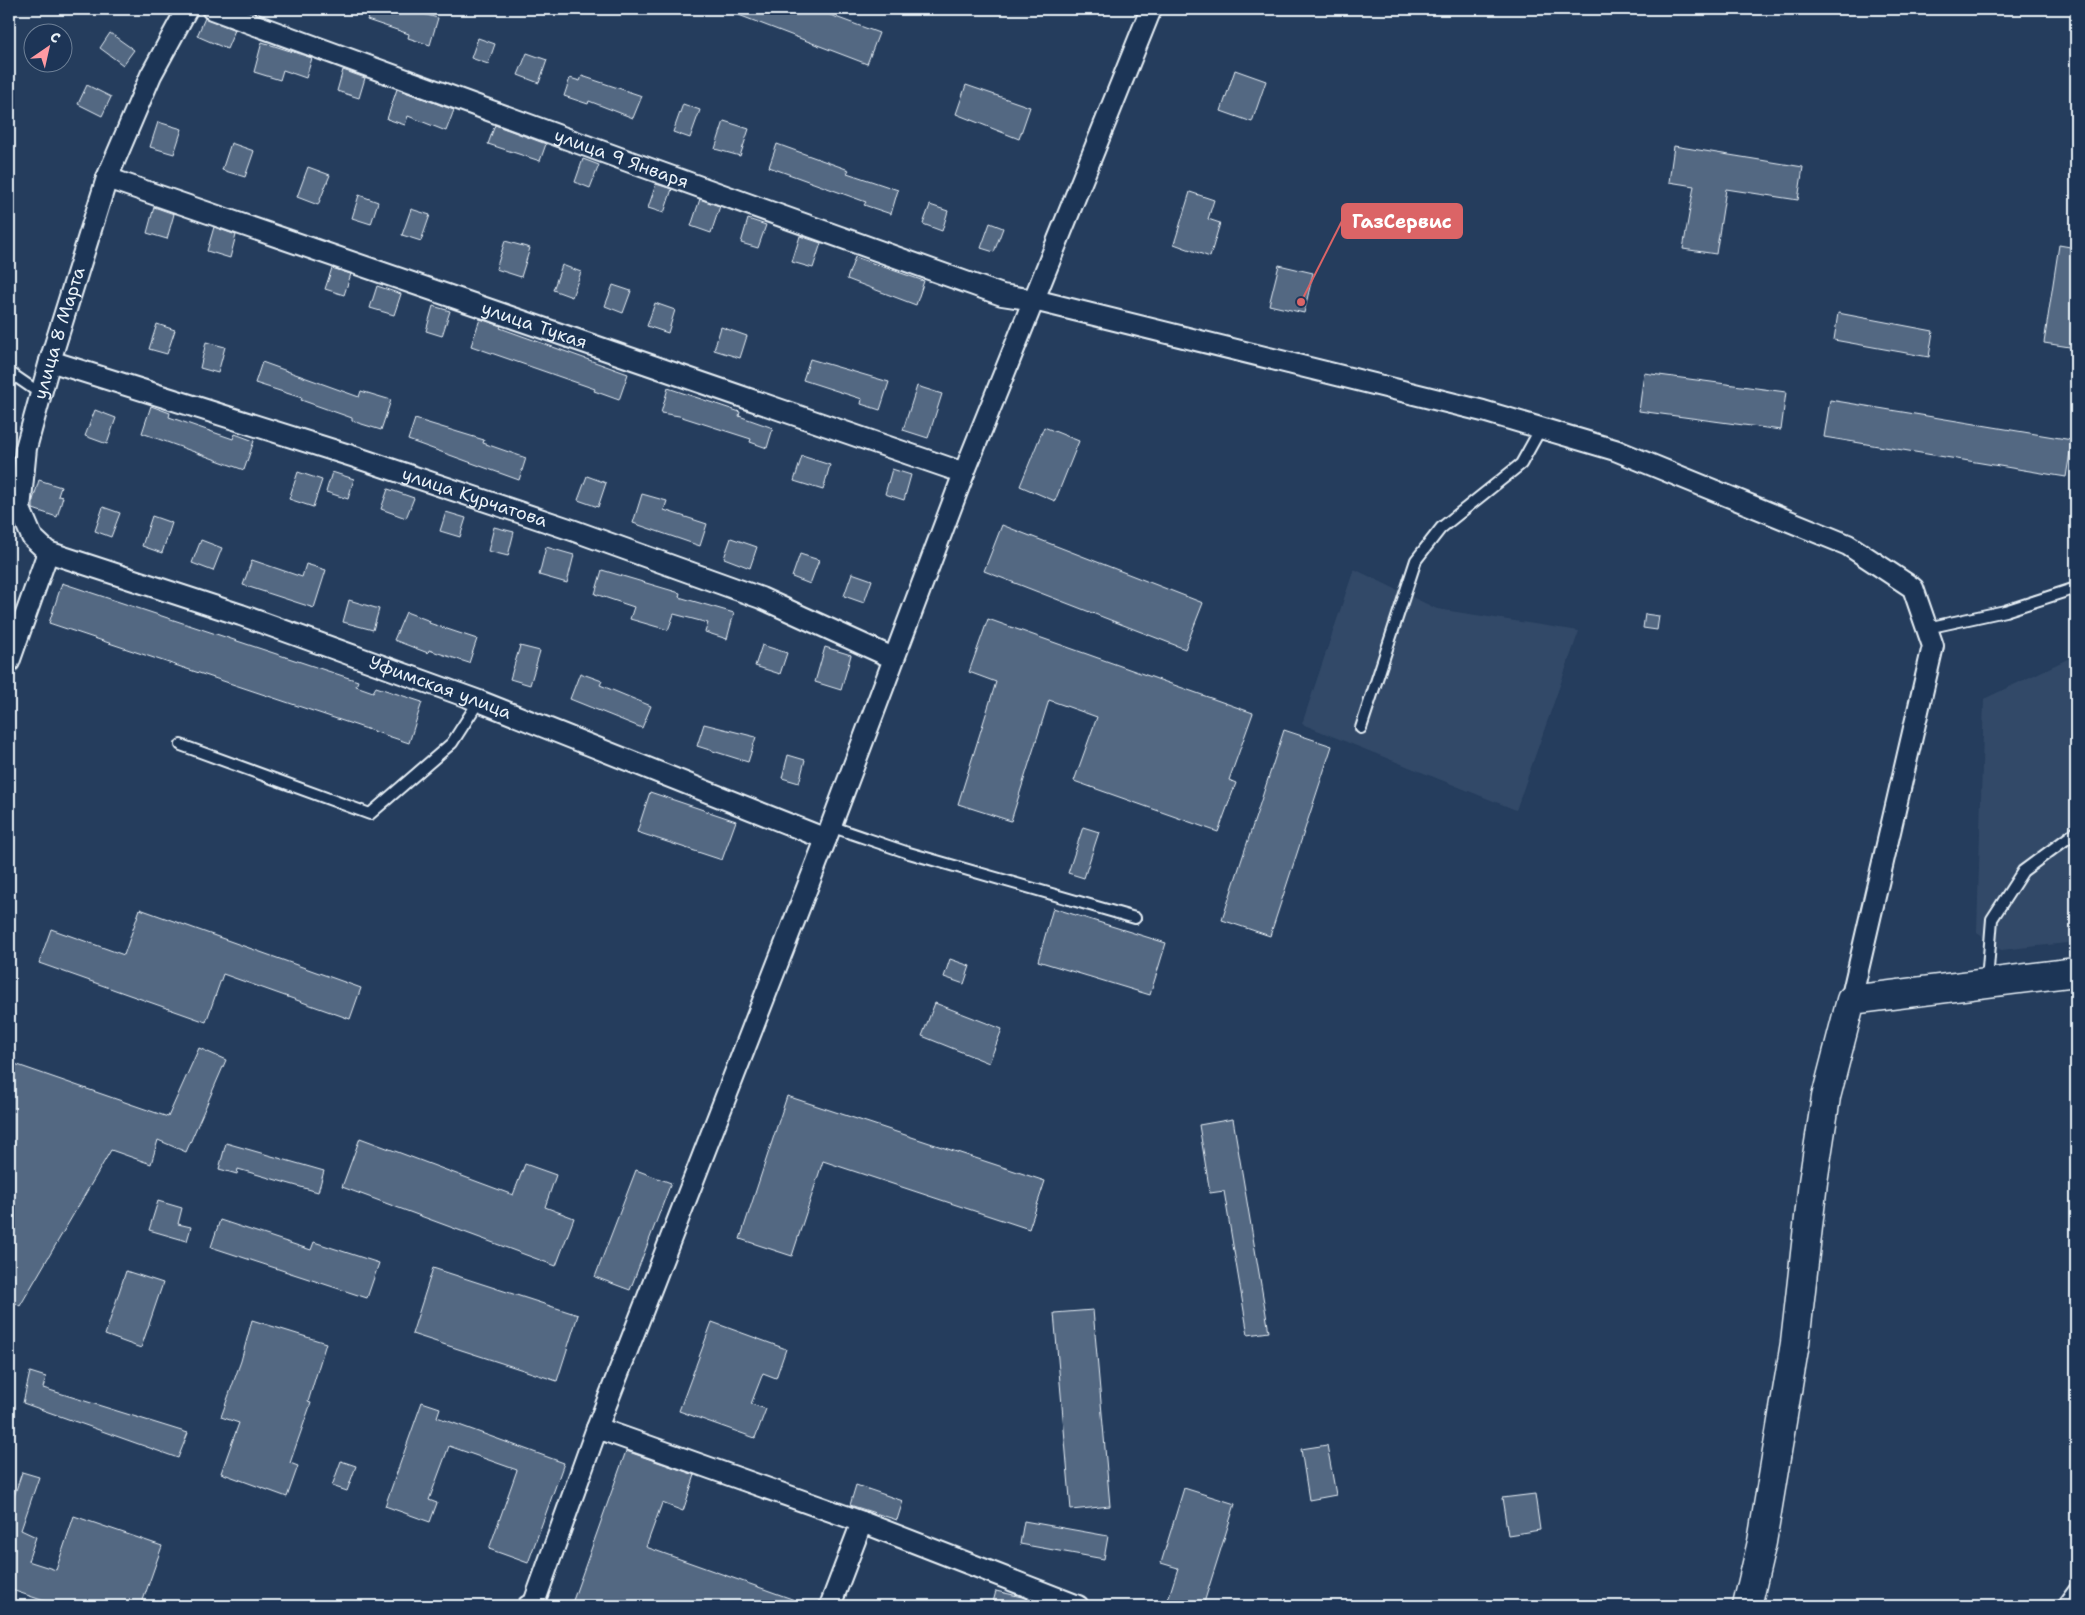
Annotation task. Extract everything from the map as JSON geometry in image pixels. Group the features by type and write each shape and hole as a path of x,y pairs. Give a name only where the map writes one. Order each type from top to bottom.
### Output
{"street":[{"name":"улица 8 Марта","path":"48,552 32,537 20,509 26,448 40,394 107,178 151,75 186,9"},
{"name":"улица 9 Января","path":"212,9 1002,295 1034,300 1483,411 1541,428 1615,450 1848,545 1914,588 1933,646 1851,1000"},
{"path":"528,1606 534,1603 597,1428 828,832 964,473 1151,9"},
{"name":"улица Тукая","path":"107,178 964,473"},
{"name":"улица Курчатова","path":"50,361 352,456 581,533 761,598 893,658"},
{"path":"9,662 48,552"},
{"name":"Уфимская улица","path":"48,552 241,615 479,701 828,832"},
{"path":"1747,1606 1762,1542 1795,1343 1813,1182 1826,1096 1851,1000 2076,972"},
{"path":"597,1428 862,1522 1078,1606"},
{"path":"830,1606 862,1522"}],"lane":[{"path":"9,372 40,394"},
{"path":"1361,728 1416,560 1441,528 1521,464 1541,428"},
{"path":"1927,628 2005,611 2076,588"},
{"path":"181,745 370,814 452,743 479,701"},
{"path":"828,832 1136,918"},
{"path":"1987,982 1992,919 2023,871 2076,832"},
{"path":"2062,1606 2076,1587"}],"shaded area":[{"path":"1354,569 1437,609 1579,631 1516,810 1302,724"},
{"path":"2076,655 2076,942 2001,950 1977,933 1984,699"}],"building":[{"path":"371,9 405,9 438,18 430,45 408,38 409,34 367,20"},
{"path":"723,9 814,9 879,33 867,64"},
{"path":"205,18 235,30 227,49 197,36"},
{"path":"110,33 134,50 123,65 100,48"},
{"path":"478,38 495,44 488,64 471,58"},
{"path":"262,42 312,58 306,78 283,70 280,80 254,72"},
{"path":"527,53 547,60 539,83 518,75"},
{"path":"343,70 365,78 359,98 337,91"},
{"path":"1235,70 1266,81 1252,122 1221,111"},
{"path":"582,76 642,96 633,118 589,101 588,104 564,96 570,78 580,81"},
{"path":"87,85 111,97 102,116 78,104"},
{"path":"966,85 1030,107 1019,139 956,114"},
{"path":"397,89 454,110 446,131 408,116 405,125 387,119"},
{"path":"683,104 700,110 690,138 673,132"},
{"path":"724,121 749,129 740,156 715,149"},
{"path":"158,122 182,129 174,154 150,147"},
{"path":"495,125 546,144 540,161 488,144"},
{"path":"231,143 254,151 245,177 222,170"},
{"path":"777,144 849,170 847,173 898,190 891,214 864,205 866,202 769,167"},
{"path":"1674,146 1803,167 1798,200 1726,189 1716,254 1683,249 1694,186 1669,182"},
{"path":"583,159 599,165 590,188 575,182"},
{"path":"308,167 330,175 318,205 297,197"},
{"path":"656,184 672,189 664,213 648,208"},
{"path":"1190,192 1214,200 1208,219 1220,223 1210,257 1174,244"},
{"path":"359,195 378,202 371,224 352,218"},
{"path":"700,199 720,206 711,233 691,226"},
{"path":"930,205 948,211 942,231 923,224"},
{"path":"154,207 174,214 167,239 147,233"},
{"path":"411,209 430,215 421,241 402,235"},
{"path":"748,219 766,225 758,248 741,243"},
{"path":"990,223 1003,228 994,252 981,248"},
{"path":"214,227 236,235 230,258 207,251"},
{"path":"800,236 821,243 813,268 792,262"},
{"path":"505,241 530,248 521,277 496,269"},
{"path":"2059,245 2076,248 2076,348 2044,343"},
{"path":"855,257 924,281 916,305 847,279"},
{"path":"562,265 581,272 572,297 553,290"},
{"path":"1279,265 1313,273 1304,313 1269,305"},
{"path":"332,268 351,274 344,295 325,289"},
{"path":"613,285 631,291 623,313 605,306"},
{"path":"377,286 401,294 394,315 370,308"},
{"path":"655,303 675,310 668,333 647,326"},
{"path":"433,306 450,311 442,336 426,331"},
{"path":"1838,313 1933,331 1929,357 1834,340"},
{"path":"480,319 628,374 619,400 594,391 595,389 471,346"},
{"path":"157,324 175,330 167,354 149,349"},
{"path":"721,327 747,336 740,358 714,350"},
{"path":"206,342 225,347 218,373 200,368"},
{"path":"810,359 889,382 880,410 861,404 862,399 803,380"},
{"path":"262,362 359,397 361,391 391,400 381,430 352,421 352,418 301,400 302,398 255,383"},
{"path":"1644,373 1786,392 1781,430 1639,411"},
{"path":"917,386 942,394 928,438 903,430"},
{"path":"668,388 740,412 739,416 773,428 767,448 750,442 751,439 679,416 661,413"},
{"path":"1830,400 2072,440 2066,477 1824,437"},
{"path":"151,406 170,413 169,417 233,439 235,434 254,441 244,470 142,433"},
{"path":"95,410 116,418 107,444 85,436"},
{"path":"415,419 484,440 483,443 526,458 519,480 408,440"},
{"path":"1044,427 1079,441 1055,501 1020,486"},
{"path":"802,456 830,465 823,490 794,481"},
{"path":"892,469 911,475 904,500 885,494"},
{"path":"298,472 322,480 313,507 289,499"},
{"path":"332,472 354,479 348,499 326,492"},
{"path":"587,476 606,483 598,507 578,500"},
{"path":"39,480 61,487 58,496 63,497 57,517 33,509 33,500"},
{"path":"388,489 414,498 406,518 381,509"},
{"path":"642,494 667,501 664,510 707,524 700,546 633,523"},
{"path":"103,507 120,513 111,537 95,531"},
{"path":"446,512 466,518 460,537 440,531"},
{"path":"152,516 172,523 162,553 142,546"},
{"path":"1002,525 1203,603 1185,649 984,571"},
{"path":"494,527 514,532 508,556 488,551"},
{"path":"731,538 757,547 750,568 724,558"},
{"path":"201,540 222,548 213,571 192,563"},
{"path":"546,547 574,555 567,583 539,575"},
{"path":"800,554 819,560 810,584 792,577"},
{"path":"252,560 302,577 306,564 326,570 314,608 243,585"},
{"path":"602,570 680,593 679,597 734,613 727,639 705,632 708,623 674,614 668,630 630,619 634,607 595,594"},
{"path":"852,573 872,580 864,603 844,596"},
{"path":"62,583 358,681 356,686 373,692 376,687 422,702 409,743 49,623"},
{"path":"349,600 379,609 373,630 343,622"},
{"path":"406,612 430,621 429,623 477,639 469,663 429,650 428,653 394,640"},
{"path":"1645,614 1659,616 1657,630 1643,628"},
{"path":"988,619 1253,713 1229,780 1236,783 1218,832 1074,781 1097,717 1049,700 1011,821 958,804 996,682 969,672"},
{"path":"762,645 787,653 780,674 755,666"},
{"path":"520,646 540,651 530,685 510,679"},
{"path":"825,647 851,655 841,690 815,682"},
{"path":"580,673 602,681 600,685 651,706 642,728 570,699"},
{"path":"704,724 756,737 748,762 697,746"},
{"path":"1284,730 1332,746 1270,936 1222,920"},
{"path":"788,755 805,760 799,783 782,778"},
{"path":"650,792 736,821 722,860 637,832"},
{"path":"1083,827 1099,832 1084,878 1068,873"},
{"path":"1053,908 1166,943 1150,995 1038,961"},
{"path":"140,909 361,988 350,1019 223,974 206,1022 39,963 51,929 124,955"},
{"path":"950,959 970,966 964,984 944,977"},
{"path":"935,1003 1002,1029 989,1063 922,1036"},
{"path":"199,1048 226,1060 186,1152 158,1140 151,1164 111,1150 20,1306 9,1299 9,1062 168,1117"},
{"path":"787,1096 1045,1181 1029,1229 823,1161 792,1256 740,1239"},
{"path":"1233,1119 1269,1332 1248,1335 1224,1191 1210,1193 1199,1125"},
{"path":"360,1138 513,1195 525,1164 556,1175 545,1207 574,1218 556,1266 342,1187"},
{"path":"226,1143 324,1171 318,1192 238,1169 237,1174 219,1169"},
{"path":"636,1170 671,1183 630,1290 595,1277"},
{"path":"158,1201 182,1208 178,1224 191,1227 187,1241 149,1230"},
{"path":"220,1220 311,1250 314,1242 379,1263 367,1298 211,1247"},
{"path":"433,1268 578,1315 557,1381 412,1334"},
{"path":"126,1271 163,1283 141,1348 105,1335"},
{"path":"1093,1310 1110,1506 1071,1510 1054,1313"},
{"path":"252,1320 326,1343 308,1402 311,1403 290,1463 298,1466 287,1497 221,1473 239,1423 221,1417 241,1361"},
{"path":"712,1322 786,1349 776,1378 763,1373 751,1404 766,1409 755,1438 679,1411"},
{"path":"30,1372 46,1377 43,1388 188,1433 178,1458 23,1403"},
{"path":"422,1402 440,1408 437,1417 564,1463 528,1563 489,1549 517,1470 449,1446 429,1500 437,1503 430,1522 385,1506"},
{"path":"1327,1445 1336,1495 1309,1500 1301,1449"},
{"path":"626,1451 695,1475 683,1511 662,1503 646,1547 806,1604 806,1606 571,1606"},
{"path":"341,1461 356,1466 347,1491 332,1486"},
{"path":"22,1472 39,1477 21,1530 36,1537 28,1561 56,1570 74,1516 162,1546 141,1606 59,1606 9,1589 9,1512"},
{"path":"856,1485 903,1501 897,1520 850,1505"},
{"path":"1184,1488 1235,1504 1203,1606 1166,1606 1178,1568 1161,1563"},
{"path":"1535,1494 1540,1530 1508,1535 1502,1498"},
{"path":"1024,1521 1108,1536 1104,1559 1020,1544"},
{"path":"996,1591 1022,1597 1036,1603 1036,1606 992,1606"}],"place":[{"name":"ГазСервис","path":"1301,302"}]}
